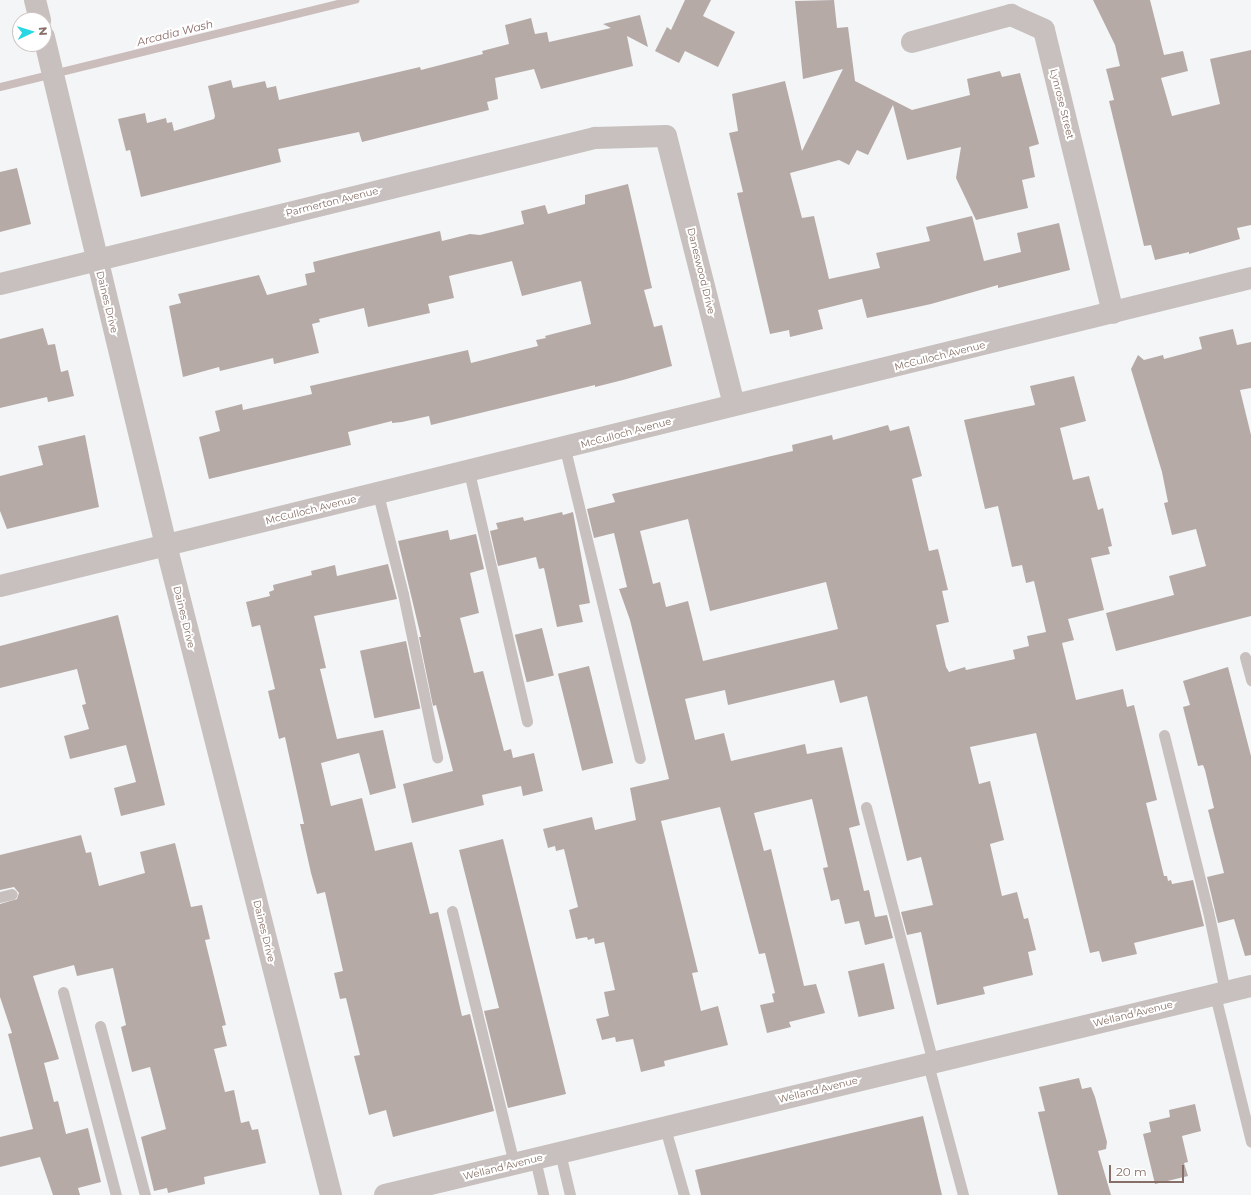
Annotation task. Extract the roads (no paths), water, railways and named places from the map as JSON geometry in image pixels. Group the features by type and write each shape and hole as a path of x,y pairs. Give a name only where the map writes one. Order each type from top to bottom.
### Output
{"street":[{"path":"34,0 38,12"},
{"name":"Lynrose Street","path":"912,42 1011,15 1044,30 1114,313"},
{"name":"Daines Drive","path":"48,52 96,260 166,545 330,1195"},
{"name":"Parmerton Avenue","path":"0,284 595,138 666,136"},
{"name":"Daneswood Drive","path":"666,136 734,405"},
{"name":"McCulloch Avenue","path":"0,586 565,449 734,405 1114,313 1251,278"},
{"name":"Welland Avenue","path":"385,1195 1251,986"}],"lane":[{"path":"565,449 640,758"},
{"path":"469,472 526,721"},
{"path":"378,494 438,757"},
{"path":"1246,657 1251,680"},
{"path":"1164,735 1208,911 1220,993 1251,1142"},
{"path":"866,807 963,1195"},
{"path":"0,897 12,894"},
{"path":"452,911 514,1164"},
{"path":"63,992 116,1195"},
{"path":"100,1026 145,1195"},
{"path":"665,1128 684,1195"},
{"path":"560,1153 570,1195"},
{"path":"535,1159 543,1195"}],"waterway":[{"name":"Arcadia Wash","path":"0,87 355,0"}]}
